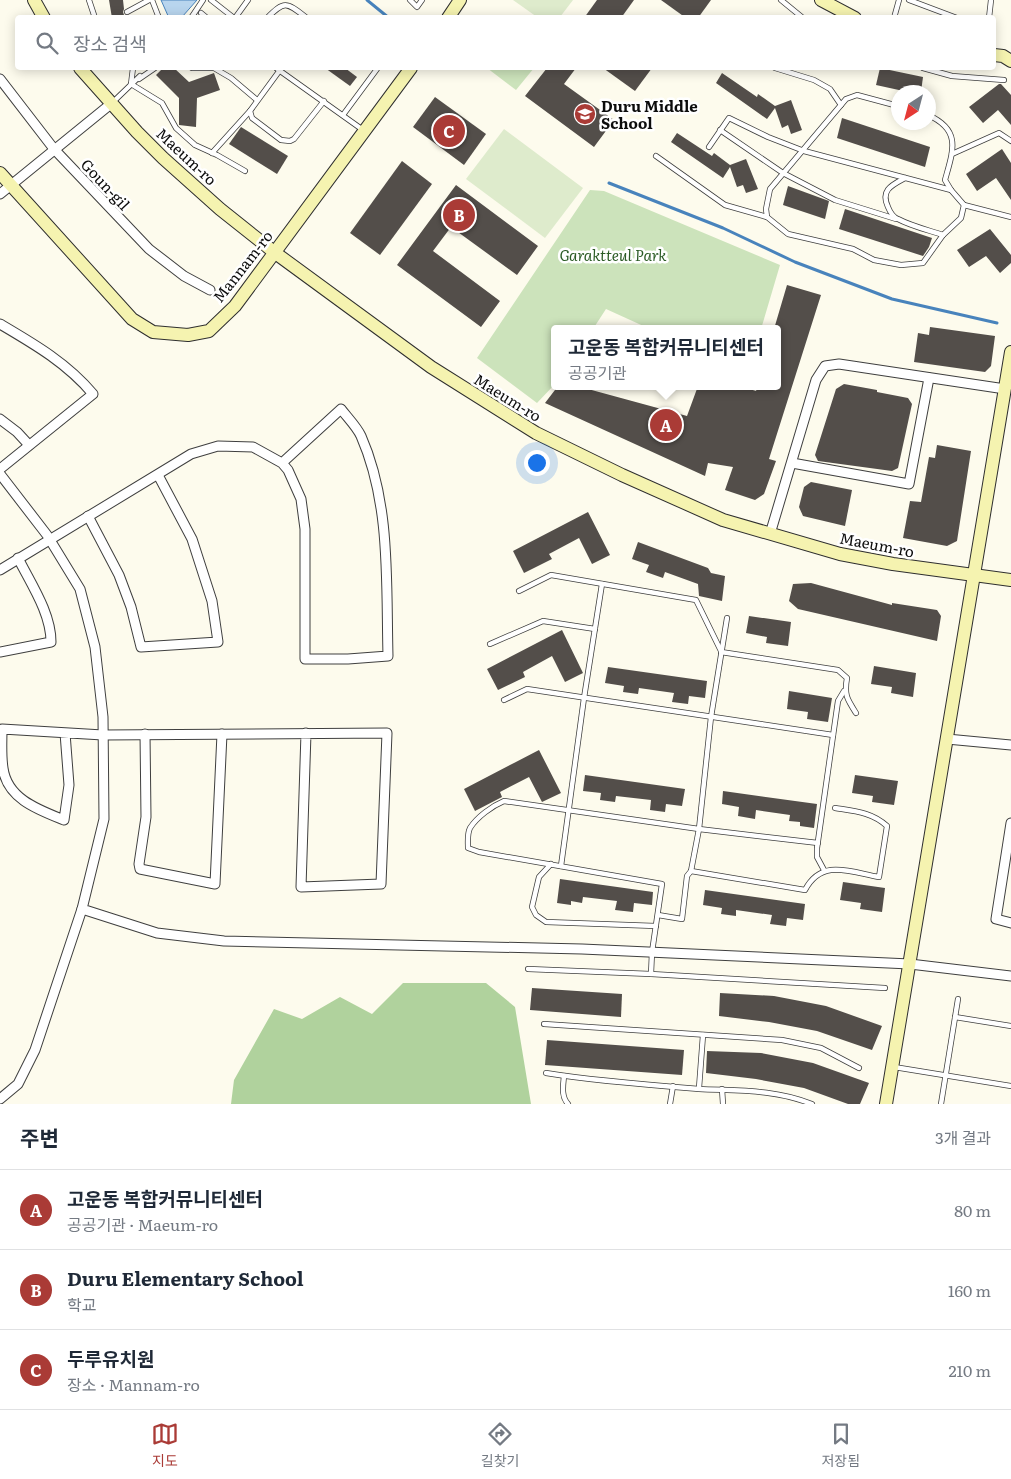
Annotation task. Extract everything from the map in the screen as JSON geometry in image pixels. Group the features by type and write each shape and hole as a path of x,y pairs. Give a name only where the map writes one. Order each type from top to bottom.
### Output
{"street":[{"path":"34,0 42,15"},
{"path":"450,15 460,0"},
{"path":"821,0 849,15"},
{"name":"Maeum-ro","path":"82,70 162,158 220,209 274,252 431,367 536,434 723,520 840,554 893,564 1011,580"},
{"name":"Mannam-ro","path":"0,173 132,319 152,332 188,335 209,331 235,306 410,70"},
{"name":"Goun-gil","path":"0,79 54,149 149,249 184,276 210,290"},
{"path":"0,194 112,103"},
{"path":"0,324 47,351 79,377 92,394 0,469"},
{"path":"886,1104 1011,352"},
{"path":"770,534 816,380 825,366 839,364 1005,389"},
{"path":"792,464 909,484 929,378"},
{"path":"0,570 192,454 218,446 253,447 282,463 288,470 301,500 304,519 305,659 348,659 388,656 382,511 376,477 360,435 340,409 282,463"},
{"path":"0,419 17,432 29,445"},
{"path":"0,474 50,539 80,589 95,647 103,717 104,818 82,908 35,1050 18,1084 0,1099"},
{"path":"88,516 118,575 131,607 141,646 218,642 212,601 192,539 158,475"},
{"path":"0,652 51,642 51,630 39,600 18,558"},
{"path":"66,732 69,785 64,820 32,807 9,788 3,769 2,729 66,732 103,735 146,734 306,733 387,733 381,884 301,887 306,733"},
{"path":"146,734 146,817 139,864 140,870 215,884 222,734"},
{"path":"947,739 1011,744"},
{"path":"1011,823 996,919 1011,923"},
{"path":"82,908 157,933 224,941 652,952 910,964 1011,976"}],"lane":[{"path":"89,0 94,15"},
{"path":"128,12 151,0 158,15"},
{"path":"193,15 202,0"},
{"path":"210,0 230,15"},
{"path":"236,15 248,0"},
{"path":"410,0 417,7 422,0"},
{"path":"781,0 799,15"},
{"path":"895,15 899,0"},
{"path":"909,0 949,15"},
{"path":"989,15 991,0"},
{"path":"269,15 277,5 286,2 303,15"},
{"path":"131,84 133,70"},
{"path":"131,84 152,70"},
{"path":"217,70 231,78 257,100"},
{"path":"212,152 250,111 277,70"},
{"path":"279,70 364,131"},
{"path":"343,115 377,70"},
{"path":"782,70 814,80 830,89 841,104"},
{"path":"930,70 952,76 1004,80"},
{"path":"112,103 140,76"},
{"path":"131,84 162,103 176,128 194,144 245,171"},
{"path":"767,217 766,209 770,189 846,99 857,95 891,104"},
{"path":"250,111 252,118 281,140 290,141 297,136 324,102"},
{"path":"709,147 730,118 804,151 951,190"},
{"path":"936,118 950,131 954,148 945,180 951,190 964,205 1011,217"},
{"path":"720,130 783,173 835,200 943,235"},
{"path":"952,154 999,133 1011,141"},
{"path":"656,156 725,205 767,217 788,234 835,244 852,249 874,260 901,265 923,263 943,235 961,218 964,205"},
{"path":"896,219 889,211 884,200 890,186 905,178"},
{"path":"519,591 551,575 696,600 721,652"},
{"path":"561,866 602,584"},
{"path":"658,915 682,918 687,876 691,871 699,829 711,717 727,618"},
{"path":"490,644 544,621 595,628"},
{"path":"721,652 838,670 847,678 844,690 838,701 818,843 817,857 824,870"},
{"path":"504,700 527,689 833,735"},
{"path":"844,690 847,700 856,713"},
{"path":"651,974 652,952 662,884 479,852 468,848 470,828 491,806 504,800 699,829 818,843"},
{"path":"691,871 805,890 810,880 824,870 837,869 879,877 887,826 880,819 869,813 835,808"},
{"path":"551,864 538,877 532,907 536,915 546,922 656,926"},
{"path":"528,970 651,974 885,988"},
{"path":"941,1104 958,1000"},
{"path":"955,1017 1011,1026"},
{"path":"544,1024 782,1040 821,1048 859,1068"},
{"path":"699,1088 703,1034"},
{"path":"892,1067 1011,1086"},
{"path":"546,1073 673,1086 750,1090 797,1098 812,1104"},
{"path":"564,1076 562,1090 565,1101 568,1104"},
{"path":"670,1104 673,1086"},
{"path":"722,1089 723,1104"}],"green space":[{"path":"513,0 573,0 562,15 534,15"},
{"path":"490,70 532,70 516,90"},
{"path":"504,129 583,188 545,238 466,179"},
{"name":"Garaktteul Park","path":"590,190 604,191 780,265 762,325 641,325 606,309 596,325 551,325 551,388 537,403 477,358"},
{"path":"403,983 486,983 515,1007 531,1104 231,1104 234,1080 274,1009 302,1019 340,997 372,1014"}],"water":[{"path":"161,0 197,0 184,15 168,15"}],"building":[{"path":"109,0 123,0 124,15 112,15"},
{"path":"597,0 634,0 623,15 586,15"},
{"path":"661,0 711,0 700,15 682,15"},
{"path":"161,70 176,70 189,82 214,73 220,90 197,98 196,127 179,125 179,98 156,75"},
{"path":"328,70 348,70 357,77 350,86"},
{"path":"545,70 574,70 564,84 614,120 594,147 525,96"},
{"path":"606,70 651,70 635,91"},
{"path":"880,70 890,70 923,77 922,85 891,85 891,88 876,85"},
{"path":"722,73 757,97 758,94 775,106 791,100 802,130 791,134 788,125 782,128 775,108 767,119 716,83"},
{"path":"999,84 1011,95 1011,125 998,110 983,123 969,107"},
{"path":"435,97 486,134 464,165 413,127"},
{"path":"842,118 930,147 925,167 837,138"},
{"path":"241,127 288,156 277,174 229,144"},
{"path":"677,133 712,156 714,153 730,165 746,159 758,189 746,193 743,185 737,187 730,167 723,178 671,142"},
{"path":"1002,149 1011,163 1011,200 996,178 977,191 966,174"},
{"path":"402,161 432,184 380,255 350,233"},
{"path":"456,185 538,246 517,275 451,227 433,251 500,301 481,327 397,265"},
{"path":"788,186 829,201 825,219 783,205"},
{"path":"845,209 932,238 929,247 923,256 839,229"},
{"path":"990,229 1011,255 1011,263 1000,273 986,256 969,267 957,250"},
{"path":"787,285 821,295 769,459 776,461 764,494 755,500 725,490 733,467 708,463 705,476 545,403 555,390 592,390 687,416 697,390 781,390 781,325 775,325"},
{"path":"930,327 995,336 991,366 985,372 914,362 918,333 929,335"},
{"path":"844,384 908,398 912,404 898,468 892,471 818,461 815,455 836,389"},
{"path":"937,445 971,451 957,541 947,546 903,538 910,501 921,502 929,457 935,458"},
{"path":"811,482 852,490 845,526 803,516 799,507 804,487"},
{"path":"588,512 610,555 592,564 579,538 549,554 552,559 524,573 513,551"},
{"path":"638,542 708,568 711,573 725,576 722,601 699,596 698,584 665,572 663,578 646,572 649,565 632,559"},
{"path":"811,583 892,605 892,603 937,610 941,616 937,641 798,609 789,601 793,584"},
{"path":"749,616 791,622 788,646 766,643 767,637 746,633"},
{"path":"562,630 583,673 565,682 552,656 523,672 525,677 498,690 487,669"},
{"path":"874,666 916,673 913,697 891,693 892,687 871,684"},
{"path":"608,667 707,681 705,698 689,696 688,704 672,702 674,693 639,688 638,694 623,692 624,686 605,683"},
{"path":"789,691 832,698 828,722 807,719 808,712 787,709"},
{"path":"539,750 561,793 542,802 529,777 500,792 502,797 475,811 464,789"},
{"path":"585,775 685,789 682,806 666,804 665,812 650,810 651,800 616,796 615,802 600,800 601,793 583,791"},
{"path":"855,775 898,781 894,805 872,802 873,796 852,793"},
{"path":"723,791 817,804 814,828 800,826 800,822 789,821 790,815 756,810 755,819 738,816 739,807 722,804"},
{"path":"560,879 653,892 652,905 634,903 633,912 615,910 617,901 583,897 582,903 571,901 571,905 557,903"},
{"path":"843,882 885,888 882,912 860,909 861,903 840,900"},
{"path":"705,890 805,904 803,920 787,918 786,926 770,924 772,915 736,910 736,916 721,914 722,908 703,905"},
{"path":"532,988 622,994 621,1017 530,1010"},
{"path":"720,993 774,996 826,1006 882,1026 872,1050 817,1031 769,1022 719,1016"},
{"path":"547,1040 684,1050 682,1075 545,1065"},
{"path":"707,1051 761,1053 813,1063 869,1083 860,1104 848,1104 804,1088 756,1079 706,1073"}],"waterway":[{"path":"367,0 385,15"},
{"path":"609,183 723,228 795,262 892,299 997,323"}],"place":[{"name":"Duru Middle School","path":"585,114"},
{"name":"두루유치원","path":"449,131"},
{"name":"Duru Elementary School","path":"459,215"},
{"name":"고운동 복합커뮤니티센터","path":"666,425"}]}
